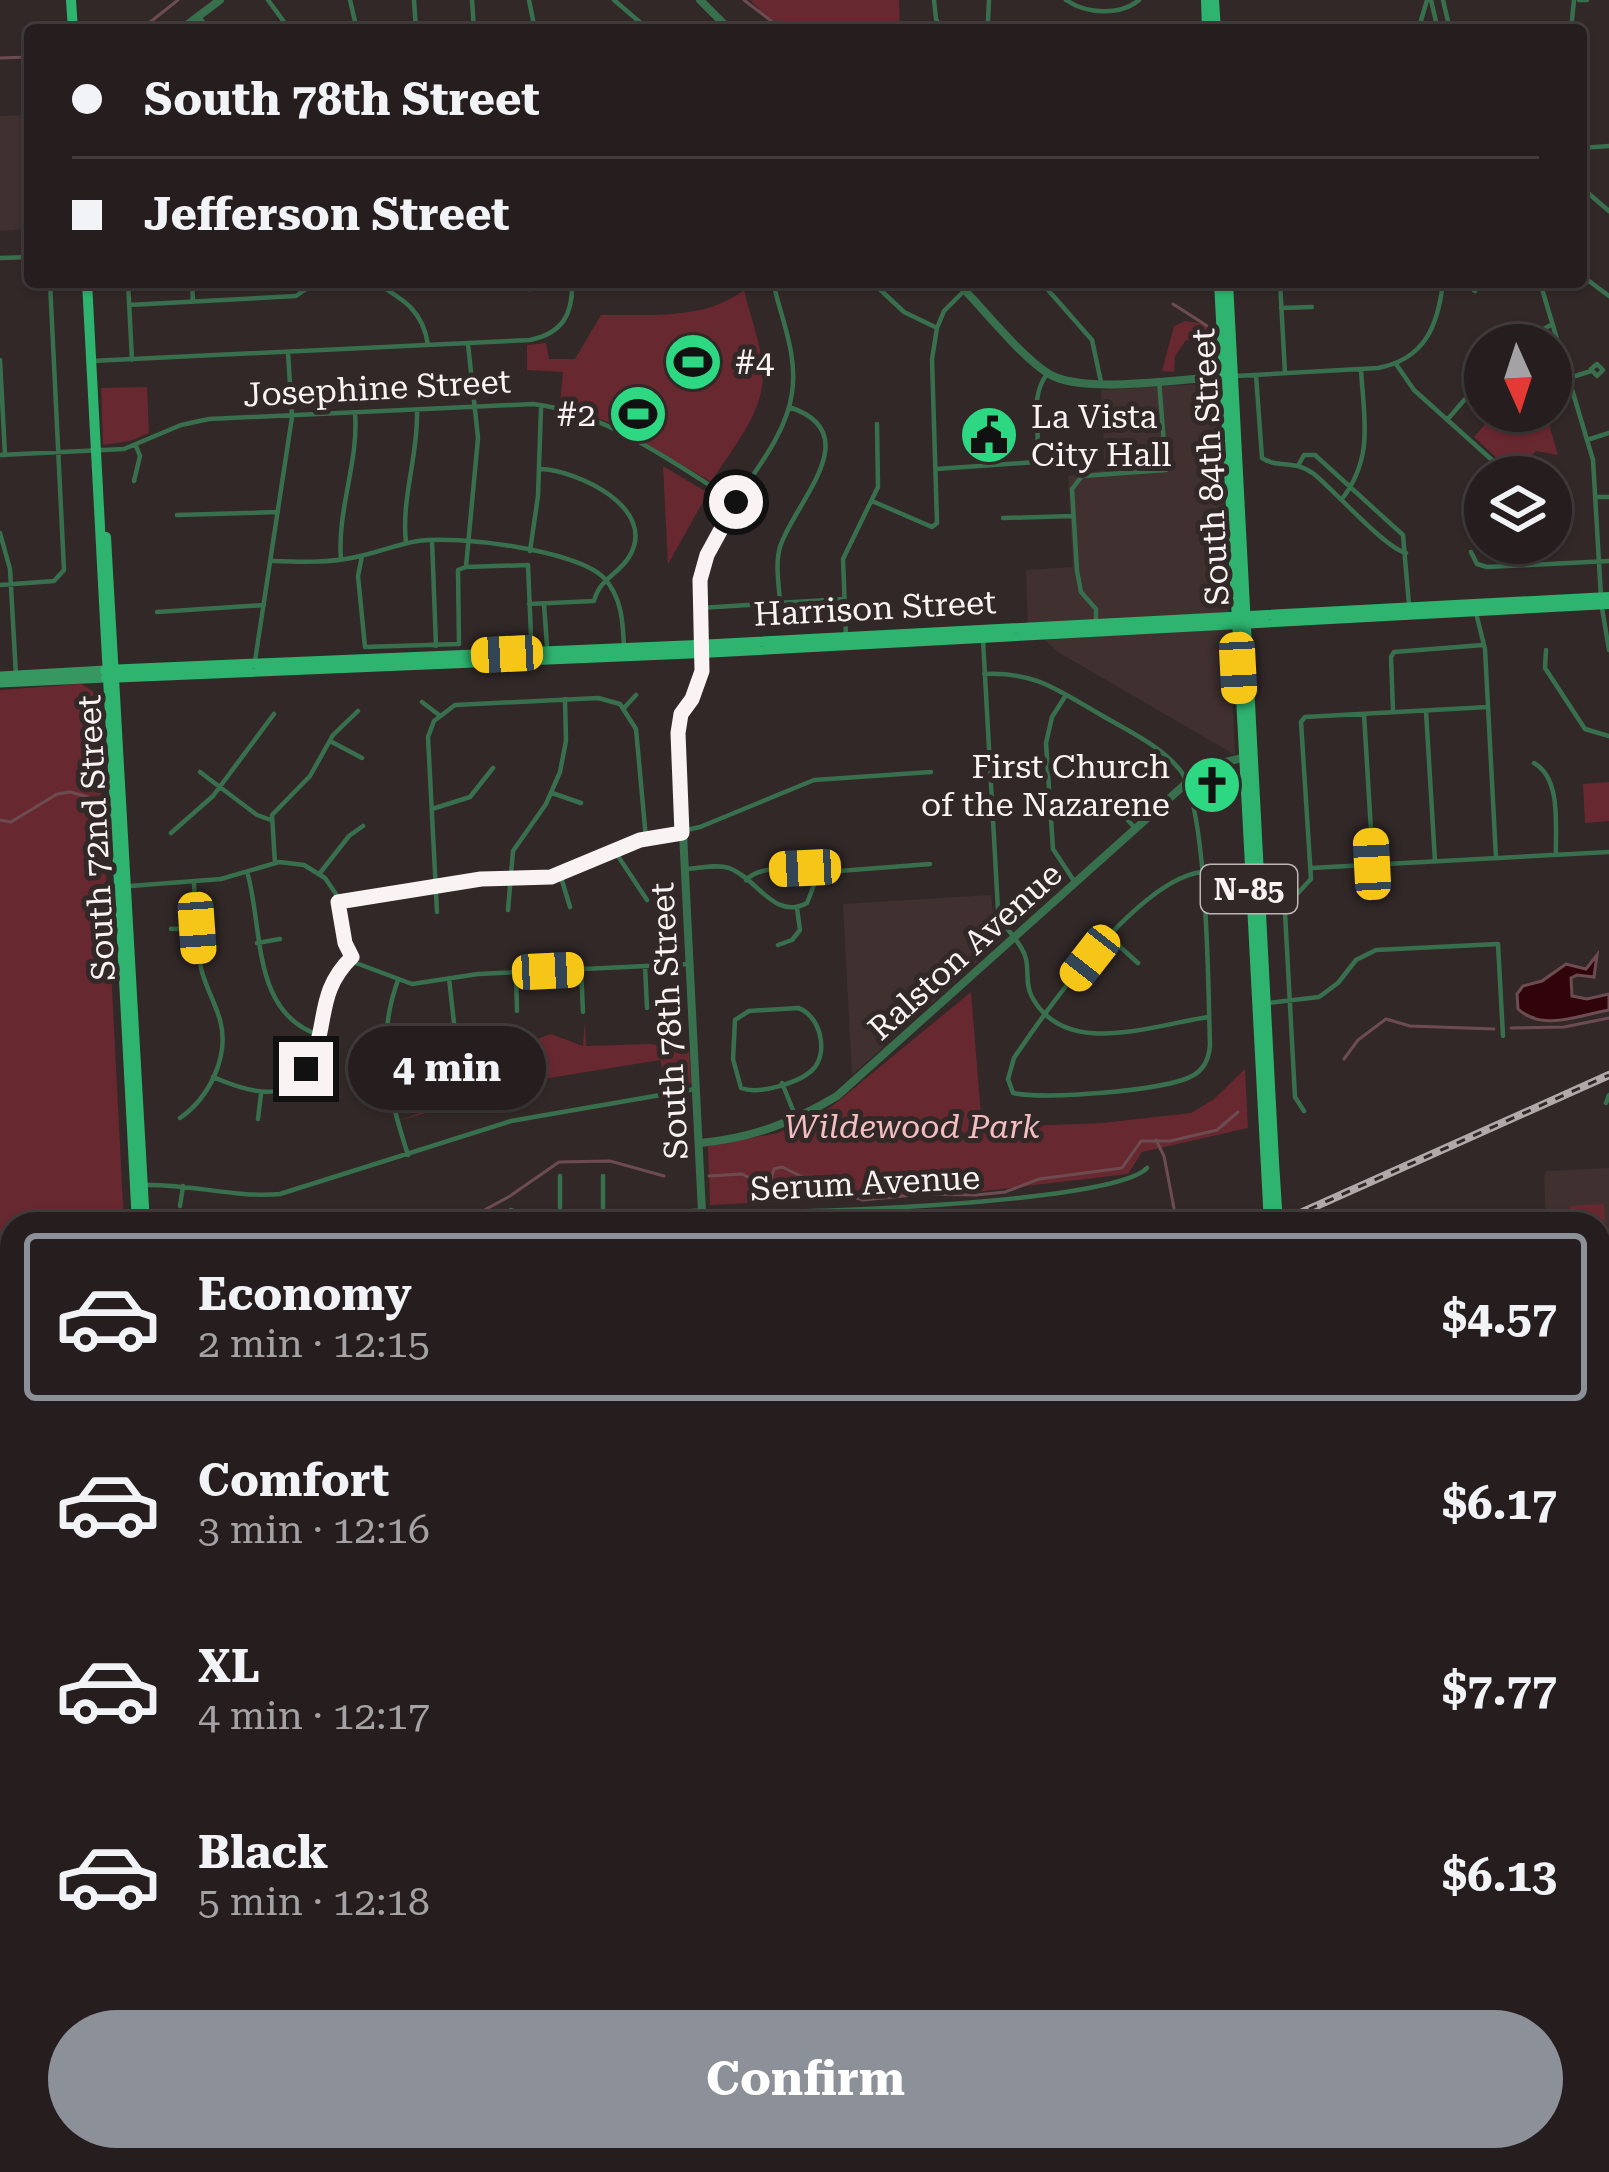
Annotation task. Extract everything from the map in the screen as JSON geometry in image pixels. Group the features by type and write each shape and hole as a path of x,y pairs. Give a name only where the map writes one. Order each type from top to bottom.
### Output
{"main road":[{"name":"South 72nd Street","path":"87,288 140,1212"},
{"name":"South 84th Street","path":"1224,288 1254,809 1260,1004"},
{"name":"Harrison Street","path":"0,680 1097,630 1604,601"},
{"name":"South 84th Street","path":"1240,619 1242,758 1273,1212"},
{"name":"Harrison Street","path":"255,668 625,652"},
{"path":"1242,758 1248,765 1254,809"}],"street":[{"path":"188,24 220,0"},
{"path":"614,0 641,24"},
{"path":"700,0 724,24"},
{"path":"1066,0 1080,9 1104,10 1127,8 1139,0"},
{"path":"1103,0 1104,10"},
{"path":"199,16 204,24"},
{"path":"0,585 59,579 64,568 50,288"},
{"path":"128,288 132,360"},
{"path":"192,288 193,302"},
{"path":"129,305 296,296 307,288"},
{"path":"383,288 422,317 428,345"},
{"path":"91,361 530,340 553,333 571,310 572,288"},
{"name":"South 78th Street","path":"702,1212 678,733 681,714 701,680 700,580 707,555 789,407 791,351 775,288"},
{"path":"878,288 904,312 937,328"},
{"path":"1046,288 1092,340 1101,384"},
{"path":"1280,288 1285,374"},
{"path":"871,504 935,527 932,359 944,311 965,290 1048,373 1067,381 1101,384 1361,370 1396,364 1430,335 1444,288"},
{"path":"1471,288 1475,291"},
{"path":"1542,288 1553,324"},
{"path":"1281,308 1312,307"},
{"path":"466,567 478,438 467,344"},
{"path":"255,668 292,417 288,352"},
{"path":"0,360 3,455"},
{"path":"1396,364 1406,382 1487,456"},
{"path":"1342,499 1364,459 1361,370"},
{"path":"1572,377 1592,371"},
{"path":"936,469 1036,462 1036,401 1048,373"},
{"path":"1256,375 1262,458 1268,463 1299,464 1389,546 1406,553"},
{"path":"1097,630 1095,605 1078,586 1072,489 1082,476 1166,470 1159,380"},
{"path":"1572,388 1597,497 1609,648"},
{"path":"1447,420 1464,400"},
{"path":"530,551 540,469 541,405"},
{"name":"Josephine Street","path":"3,455 136,446 196,421 541,405 604,423 736,502"},
{"path":"780,603 778,553 818,480 824,454 820,425 789,407"},
{"path":"406,543 404,507 416,446 417,410"},
{"path":"341,559 355,413"},
{"path":"846,641 845,549 871,504 880,471 878,424"},
{"path":"1587,440 1609,433"},
{"path":"134,481 140,456 136,446"},
{"path":"1299,464 1304,455 1315,455 1402,535 1406,611"},
{"path":"530,604 594,601 605,578 633,550 634,526 615,499 575,476 540,469"},
{"path":"1597,497 1609,497"},
{"path":"177,515 278,512"},
{"path":"1003,518 1073,516"},
{"path":"0,532 11,584 16,678"},
{"path":"432,540 436,646"},
{"path":"273,561 341,559 406,543 469,540 577,562 605,578 622,615 625,652"},
{"path":"362,556 358,576 365,646 458,645 462,639 458,570 466,567 528,565 531,636"},
{"path":"1478,564 1609,561"},
{"path":"700,608 844,599"},
{"path":"158,612 264,604"},
{"path":"544,604 547,652"},
{"path":"1478,607 1496,858"},
{"path":"983,633 998,910 1027,961 1032,997 1072,1030 1092,1034 1209,1017"},
{"path":"0,641 14,640"},
{"path":"1393,711 1393,654 1401,649 1484,645"},
{"path":"1546,650 1545,668 1585,729 1609,736"},
{"path":"984,674 1031,676 1162,752 1187,783 1197,813 1201,872 1210,1051 1202,1069 1184,1079 1135,1089 1023,1095 1011,1090 1008,1079 1014,1058 1109,937 1169,881 1201,872"},
{"path":"624,708 635,695"},
{"path":"1066,695 1052,717 1046,742 1053,850 1076,884"},
{"path":"437,912 428,737 439,715 461,703 605,698 624,708 636,730 646,838"},
{"path":"508,910 515,845 552,794 565,751 565,699"},
{"path":"422,702 439,715"},
{"path":"1258,895 1305,889 1311,868 1303,718 1488,706"},
{"path":"1426,710 1435,861"},
{"path":"275,863 271,820 278,807 310,776 329,741 358,711"},
{"path":"1364,713 1372,864"},
{"path":"171,833 220,787 274,714"},
{"path":"329,741 362,758"},
{"name":"Ralston Avenue","path":"700,1143 761,1133 797,1120 848,1088 1206,767 1242,758"},
{"path":"1534,763 1545,770 1552,788 1556,855"},
{"path":"432,809 470,796 493,768"},
{"path":"200,772 257,815 271,820"},
{"path":"338,902 481,879 560,874 646,838 682,833 814,780 932,772"},
{"path":"552,794 581,803"},
{"path":"1115,797 1119,810 1136,829"},
{"path":"320,873 363,826"},
{"path":"614,850 646,899"},
{"path":"1311,868 1609,852"},
{"path":"122,886 194,882 275,863 299,863 320,873 332,886 352,957 364,968 418,985 516,972 690,964"},
{"path":"684,869 724,867 783,908 797,908 809,900 821,875 834,870 930,864"},
{"path":"746,880 756,872 792,869 815,868 821,875"},
{"path":"248,872 257,943 267,978 287,1016 319,1035"},
{"path":"560,874 569,907"},
{"path":"180,1118 200,1102 221,1055 222,1031 201,969 194,882"},
{"path":"1284,894 1295,1097 1304,1111"},
{"path":"778,945 796,936 800,926 797,908"},
{"path":"171,929 197,928"},
{"path":"1109,937 1138,963"},
{"path":"257,943 280,939"},
{"path":"1260,1004 1312,999 1329,991 1356,960 1376,950 1499,944 1503,1036"},
{"path":"213,1077 261,1094 286,1087 306,1069 319,1035 327,990 352,957"},
{"path":"645,966 647,1008"},
{"path":"581,969 583,1012"},
{"path":"516,972 517,1011"},
{"path":"449,978 455,1032"},
{"path":"398,980 386,1021 383,1062 408,1155"},
{"path":"798,1008 816,1020 816,1065 782,1083 748,1091 736,1079 732,1029 742,1013 798,1008"},
{"path":"306,1069 323,1093"},
{"path":"782,1083 797,1120"},
{"path":"139,1186 183,1186 242,1196 280,1194 535,1115 697,1089"},
{"path":"259,1119 261,1094"},
{"name":"Serum Avenue","path":"780,1212 987,1202 1078,1190 1134,1178 1147,1168"},
{"path":"603,1176 603,1212"},
{"path":"560,1177 560,1212"},
{"path":"180,1206 183,1186"},
{"name":"Serum Avenue","path":"511,1210 516,1212"}],"shaded area":[{"path":"24,115 24,229 0,231 0,116"},
{"path":"1218,383 1235,755 1058,652 1028,625 1026,570 1073,567 1068,476 1105,470 1101,390"},
{"path":"991,895 993,915 1004,938 852,1075 843,904"},
{"path":"1597,955 1594,977 1571,978 1572,996 1587,999 1609,994 1609,1010 1550,1021 1518,1009 1517,994 1523,986 1542,981 1566,964 1586,969"},
{"path":"1609,1168 1609,1212 1545,1212 1546,1171"}],"green space":[{"path":"750,0 899,0 900,24 774,24"},
{"path":"744,290 760,352 762,388 745,430 711,482 611,423 560,405 563,372 527,370 527,345 546,343 549,359 575,359 601,315 694,311"},
{"path":"1185,321 1206,324 1210,333 1202,345 1186,340 1175,356 1174,372 1162,371 1174,326"},
{"path":"147,387 149,433 103,445 101,388"},
{"path":"1478,432 1551,432 1558,455 1536,451 1531,456 1495,456 1474,437"},
{"path":"663,466 708,493 668,564"},
{"path":"81,684 97,694 123,1212 0,1212 0,690"},
{"path":"1609,782 1609,821 1585,823 1583,784"},
{"name":"Wildewood Park","path":"971,992 982,1128 1102,1123 1191,1113 1214,1099 1245,1069 1248,1128 1142,1152 1128,1174 985,1191 710,1205 708,1146 778,1133 831,1107"},
{"path":"519,1020 520,1045 551,1034 583,1046 585,1021 586,1046 689,1048 691,1083 667,1087 660,1060 549,1078 401,1120 427,1110 416,1060 388,1060 420,1054 436,1069 466,1066 491,1050 518,1046"},
{"path":"1604,1204 1604,1212 1570,1212 1570,1206"}],"waterway":[{"path":"148,24 178,0"},
{"path":"744,0 775,24"},
{"path":"0,58 24,57"},
{"path":"1173,304 1212,329"},
{"path":"0,820 11,822 57,794 88,797"},
{"path":"1511,1028 1564,1027 1609,1018"},
{"path":"1344,1059 1358,1040 1386,1019 1410,1026 1494,1029"},
{"path":"709,1176 742,1174 757,1182 771,1179 774,1169 782,1167 805,1178 818,1193 839,1192 863,1200 1005,1192 1039,1179 1122,1168 1141,1141 1170,1141 1217,1130 1238,1112"},
{"path":"1156,1140 1164,1156 1175,1212"},
{"path":"481,1212 559,1162 610,1161 664,1176"}],"railway":[{"path":"1303,1212 1609,1075"}],"place":[{"name":"#4","path":"693,362"},
{"name":"#2","path":"638,414"},
{"name":"La Vista City Hall","path":"989,435"},
{"name":"First Church of the Nazarene","path":"1212,785"}],"route":[{"path":"306,1069 318,1043 327,990 352,957 338,902 481,879 551,877 640,840 682,833 678,733 681,714 701,680 700,580 707,555 736,502"}]}
